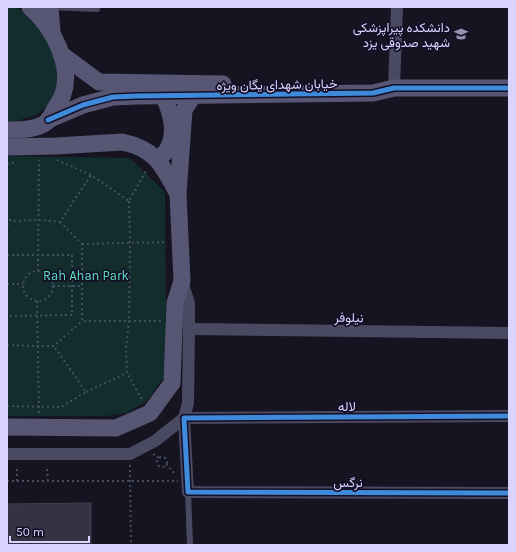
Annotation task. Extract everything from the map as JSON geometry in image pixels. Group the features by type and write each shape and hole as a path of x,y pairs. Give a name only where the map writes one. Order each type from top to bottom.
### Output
{"main road":[{"path":"30,7 37,13 52,32 61,54 66,78 63,95 48,120"},
{"path":"52,32 57,7"},
{"name":"خیابان شهدای یگان ویژه","path":"61,54 99,82 263,84 376,82 394,88"},
{"name":"خیابان شهدای یگان ویژه","path":"7,130 20,130 36,127 48,120 83,105 113,97 373,94 394,88 509,88"},
{"path":"156,157 167,151 171,142 172,122 169,109 163,96"},
{"path":"7,427 116,428 150,414 172,383 182,325 175,303 182,281 178,194 184,110 193,96"},
{"path":"7,147 122,142 137,146 156,157 178,194"}],"street":[{"path":"394,88 397,7"},
{"path":"182,325 188,403 184,418 188,492"},
{"name":"نیلوفر","path":"182,325 509,333"},
{"name":"لاله","path":"184,418 509,416"},
{"path":"7,454 130,454 155,441 184,418"},
{"name":"نرگس","path":"188,492 509,493"}],"lane":[{"path":"57,7 97,9"},
{"path":"188,492 190,545"}],"path":[{"path":"150,414 127,373 126,348 129,321 130,243 129,201 156,157"},
{"path":"38,271 38,159 44,159"},
{"path":"56,160 91,175 129,201"},
{"path":"7,164 18,161"},
{"path":"60,222 91,175"},
{"path":"7,215 11,221"},
{"path":"7,225 11,221 39,220 60,222 82,244 82,321"},
{"path":"82,244 180,242"},
{"path":"7,256 72,255 72,315 7,316"},
{"path":"43,271 49,275 53,282 54,289 50,296 45,300 37,302 30,299 25,294 23,284 24,280 29,274 43,271"},
{"path":"7,284 23,284"},
{"path":"53,286 83,286"},
{"path":"37,302 39,427"},
{"path":"7,345 54,346 82,321 129,321 182,325"},
{"path":"54,346 86,392"},
{"path":"7,406 61,407 86,392 127,373"},
{"path":"130,454 131,545"},
{"path":"163,456 167,461 166,464 160,466 158,465 157,459 163,456"},
{"path":"17,469 17,481"},
{"path":"47,469 48,481"},
{"path":"7,481 180,481"}],"green space":[{"path":"7,7 15,7 32,17 49,42 61,75 55,98 38,114 17,121 7,122"},
{"name":"Rah Ahan Park","path":"7,156 130,158 165,192 166,357 164,377 147,401 127,413 106,416 7,416"}],"building":[{"path":"91,503 91,545 7,545 7,504"}],"cycle path":[{"path":"48,120 83,105 113,97 373,93 394,88 509,88"},
{"path":"509,416 184,418 188,492 509,493"}],"place":[{"name":"دانشکده پیراپزشکی شهید صدوقی یزد","path":"461,34"}]}
